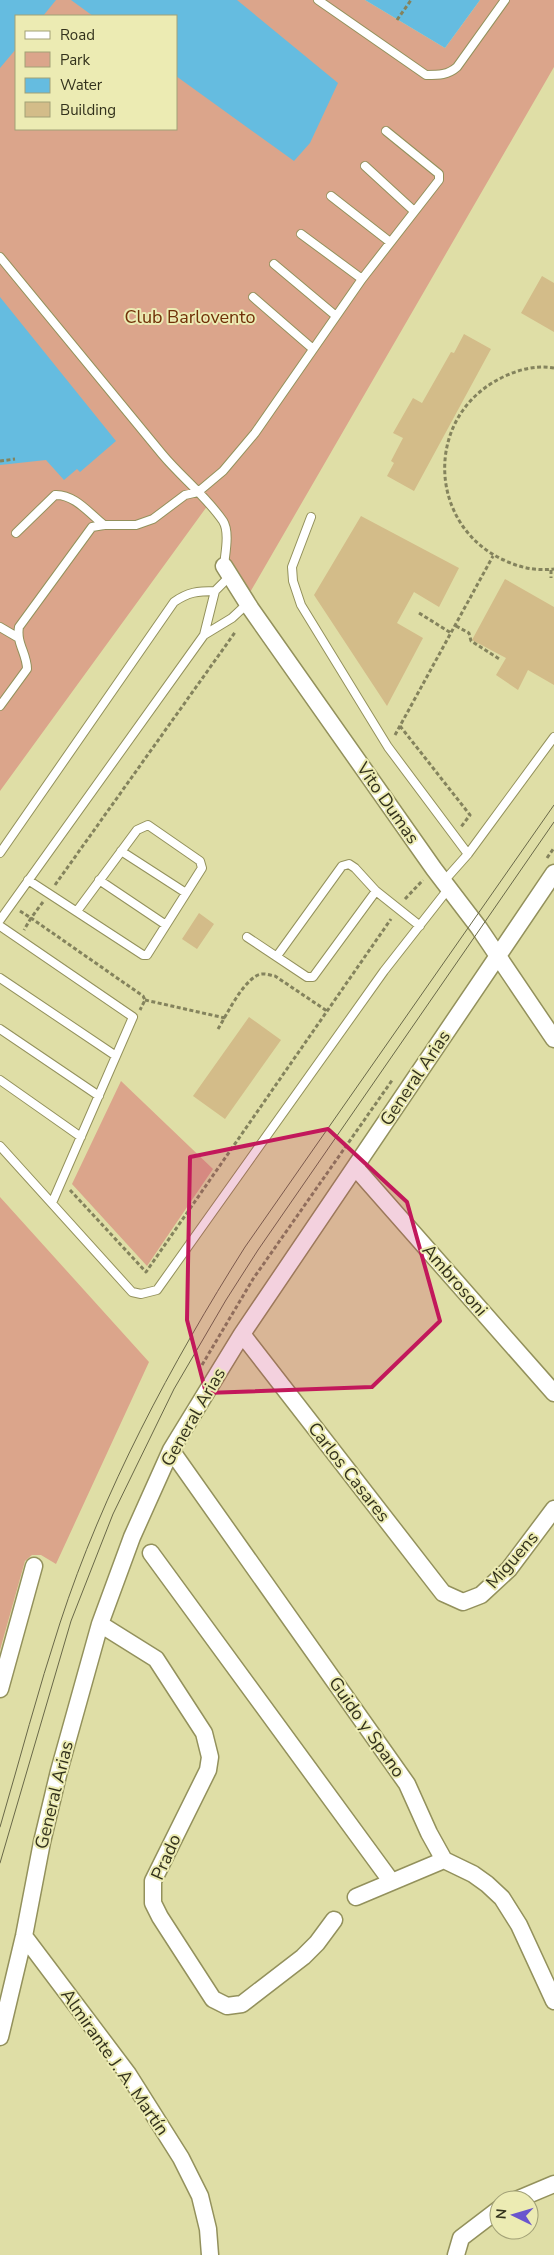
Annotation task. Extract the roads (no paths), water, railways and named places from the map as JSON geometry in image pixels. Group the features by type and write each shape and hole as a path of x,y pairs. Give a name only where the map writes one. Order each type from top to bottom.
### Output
{"street":[{"name":"Vito Dumas","path":"227,571 249,607 442,879 480,928 554,1039"},
{"name":"General Arias","path":"0,2037 24,1936 42,1842 59,1771 100,1624 132,1537 171,1450 242,1334 554,873"},
{"name":"Ambrosoni","path":"355,1167 554,1393"},
{"name":"Carlos Casares","path":"242,1334 443,1593 463,1602"},
{"name":"Guido y Spano","path":"171,1450 407,1784 429,1833 444,1860"},
{"name":"Miguens","path":"463,1602 481,1595 509,1569 554,1509"},
{"path":"151,1553 391,1881"},
{"path":"0,1689 34,1566"},
{"name":"Prado","path":"100,1624 156,1659 204,1733 210,1757 208,1770 153,1881 153,1903 213,2000 227,2006 242,2004 303,1957 317,1944 334,1920"},
{"path":"356,1897 444,1860 473,1874 502,1898 518,1925 554,2001"},
{"name":"Almirante J. A. Martín","path":"24,1936 128,2074 181,2158 200,2196 210,2254"},
{"path":"539,2190 554,2184"},
{"path":"456,2255 460,2238 489,2216"}],"lane":[{"path":"318,0 426,75 440,75 451,73 457,67 505,0"},
{"path":"0,706 27,669 27,663 17,637 19,627 92,528 104,525 136,525 154,519 185,496 198,492 223,471 255,433 362,279 439,180 439,174 386,131"},
{"path":"365,166 414,211"},
{"path":"331,196 390,242"},
{"path":"301,234 362,279"},
{"path":"0,257 122,402 176,471 198,492 224,523 227,571 215,591 204,635 0,920"},
{"path":"274,264 336,316"},
{"path":"253,297 314,349"},
{"path":"16,533 54,495 64,495 74,501 104,525"},
{"path":"311,517 292,567 293,581 301,605 388,747 468,854"},
{"path":"0,853 174,602 185,594 197,591 215,591"},
{"path":"204,635 249,607"},
{"path":"0,627 17,637"},
{"path":"0,1146 132,1292 141,1294 156,1290 384,971 420,926 442,879 468,854 554,737"},
{"path":"28,880 50,892 77,911 143,955 147,955 202,868 200,861 148,825 136,830 77,911"},
{"path":"121,851 186,893"},
{"path":"277,956 342,866 348,864 376,891 420,926"},
{"path":"99,880 166,925"},
{"path":"247,937 307,977 313,977 376,891"},
{"path":"0,926 133,1017 52,1204"},
{"path":"0,978 116,1056"},
{"path":"0,1029 99,1096"},
{"path":"0,1080 81,1137"}],"water":[{"path":"0,0 56,0 44,15 15,15 15,50 0,68"},
{"path":"71,0 237,0 338,83 310,143 294,161 178,77 178,15 92,15"},
{"path":"365,0 480,0 445,48"},
{"path":"0,297 116,441 80,472 77,469 64,480 46,460 0,465"}],"tram line":[{"path":"0,1827 44,1674 77,1574 118,1477 165,1383 245,1247 554,805"},
{"path":"0,1863 71,1621 113,1514 174,1389 226,1300 258,1250 554,822"}],"park label":[{"name":"Club Barlovento","path":"190,317"}]}
